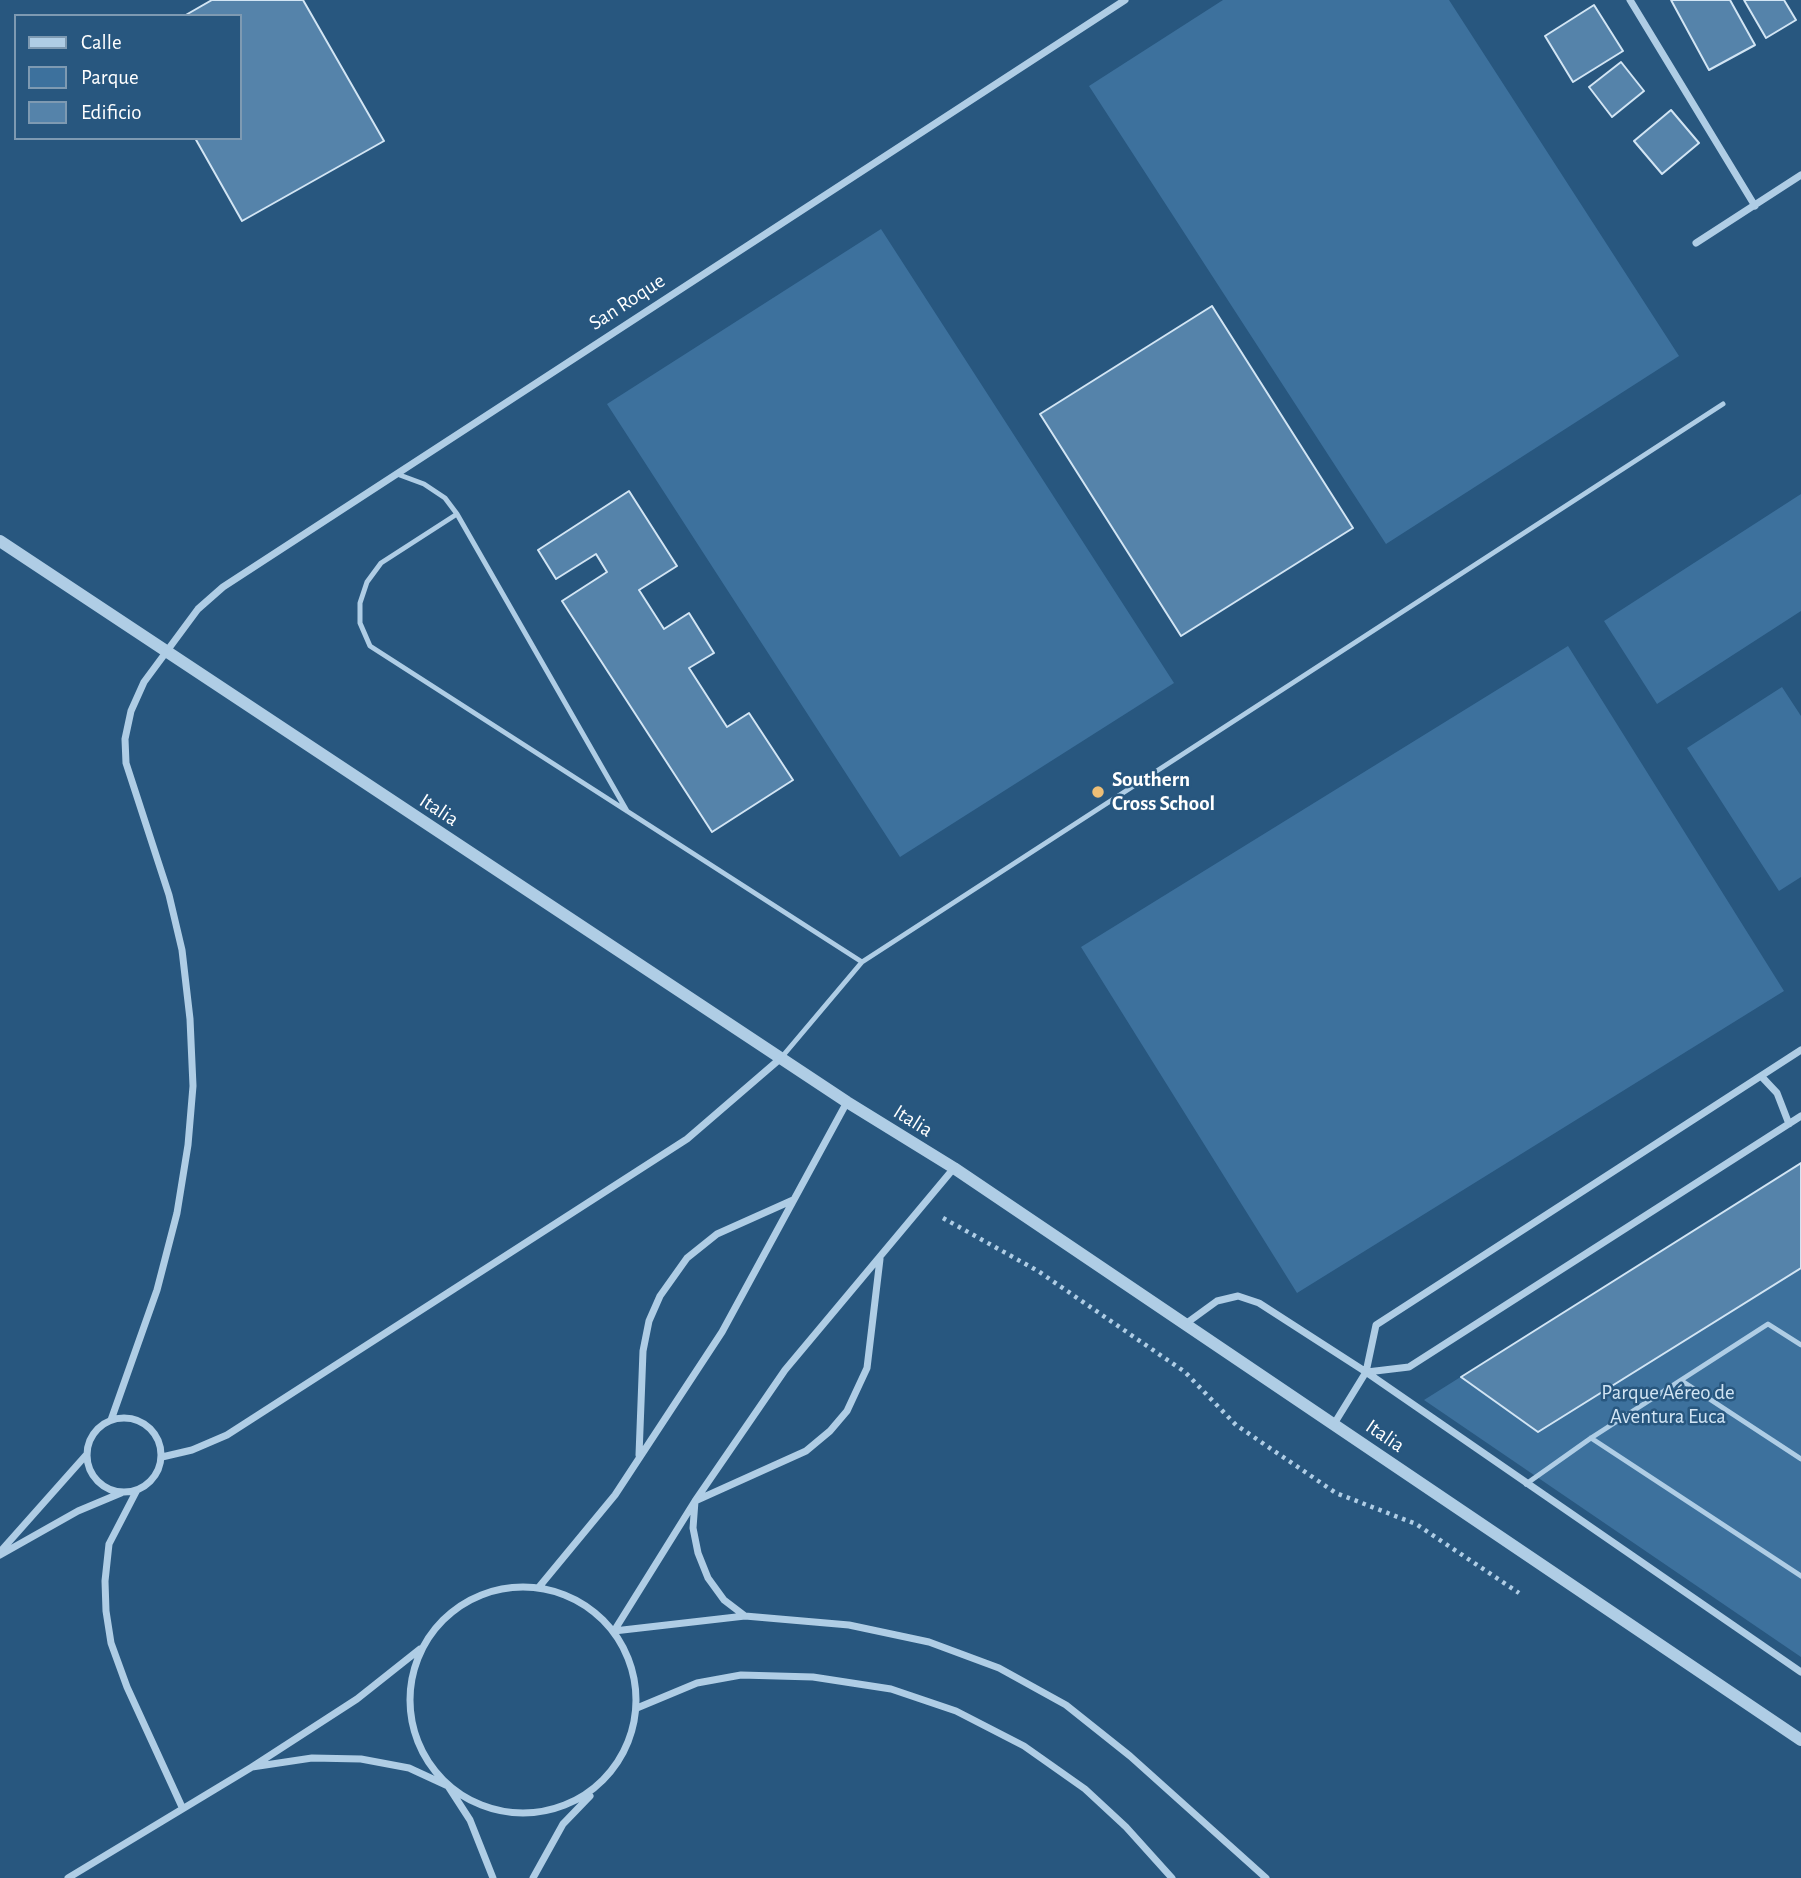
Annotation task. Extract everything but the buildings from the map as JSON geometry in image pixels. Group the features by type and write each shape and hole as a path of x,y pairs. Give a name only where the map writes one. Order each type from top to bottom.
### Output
{"street":[{"name":"San Roque","path":"111,1420 157,1290 174,1226 193,1086 190,1019 182,950 169,895 126,763 125,739 131,711 145,682 198,609 223,587 394,473 1125,0"},
{"path":"1630,0 1755,206"},
{"path":"1696,243 1801,175"},
{"name":"Italia","path":"0,541 166,654 847,1102 954,1168 1801,1740"},
{"path":"1334,1424 1366,1372 1376,1325 1801,1050"},
{"path":"162,1457 192,1450 227,1435 664,1154 687,1139 781,1058"},
{"path":"1761,1076 1777,1093 1788,1124"},
{"path":"539,1587 615,1495 722,1332 847,1102"},
{"path":"1366,1372 1409,1367 1801,1116"},
{"path":"614,1631 695,1501 785,1370 954,1168"},
{"path":"639,1458 643,1351 649,1321 666,1285 687,1258 717,1234 794,1199"},
{"path":"695,1501 806,1451 830,1432 847,1410 867,1368 880,1258"},
{"path":"1184,1325 1217,1301 1238,1296 1259,1303 1366,1372 1801,1672"},
{"path":"0,1554 87,1454 94,1433 111,1420 124,1418 147,1425 160,1444 162,1457 154,1477 137,1490 109,1544 105,1581 106,1611 111,1643 127,1688 182,1807"},
{"path":"87,1454 93,1476 101,1485 123,1492"},
{"path":"0,1554 78,1511 123,1492 137,1490"},
{"path":"695,1501 693,1528 698,1553 708,1578 724,1600 745,1616"},
{"path":"493,1878 470,1820 448,1786 424,1757 411,1722 410,1684 421,1649 441,1620 470,1599 503,1588 539,1587 568,1595 593,1610 614,1631 628,1655 636,1681 637,1708 632,1734 621,1758 605,1780 563,1824 533,1878"},
{"path":"614,1631 745,1616 849,1625 929,1642 999,1668 1066,1704 1130,1756 1266,1878"},
{"path":"68,1878 252,1767 357,1699 421,1649"},
{"path":"637,1708 697,1683 741,1675 813,1677 891,1689 956,1711 1024,1746 1085,1789 1126,1826 1172,1878"},
{"path":"252,1767 312,1758 361,1759 409,1768 448,1786 477,1804 510,1813 545,1812 577,1801 605,1780"}],"lane":[{"path":"781,1058 862,962 1723,404"},
{"path":"394,473 424,484 445,498 457,513 627,811"},
{"path":"457,513 381,564 367,582 360,603 360,623 370,646 862,962"},
{"path":"1526,1484 1591,1438 1768,1324 1801,1345"},
{"path":"1682,1381 1801,1459"},
{"path":"1591,1438 1801,1576"}],"path":[{"path":"940,1215 1038,1272 1185,1372 1236,1425 1336,1493 1416,1524 1519,1593"}],"green space":[{"path":"1223,0 1449,0 1679,356 1386,544 1089,86"},
{"path":"881,229 1174,683 900,857 607,404"},
{"path":"1801,494 1801,611 1657,704 1604,621"},
{"path":"1568,646 1784,991 1297,1293 1081,947"},
{"path":"1782,687 1801,716 1801,877 1779,891 1687,748"},
{"name":"Parque Aéreo de Aventura Euca","path":"1801,1163 1801,1657 1424,1400"}],"place":[{"name":"Southern Cross School","path":"1098,792"}]}
